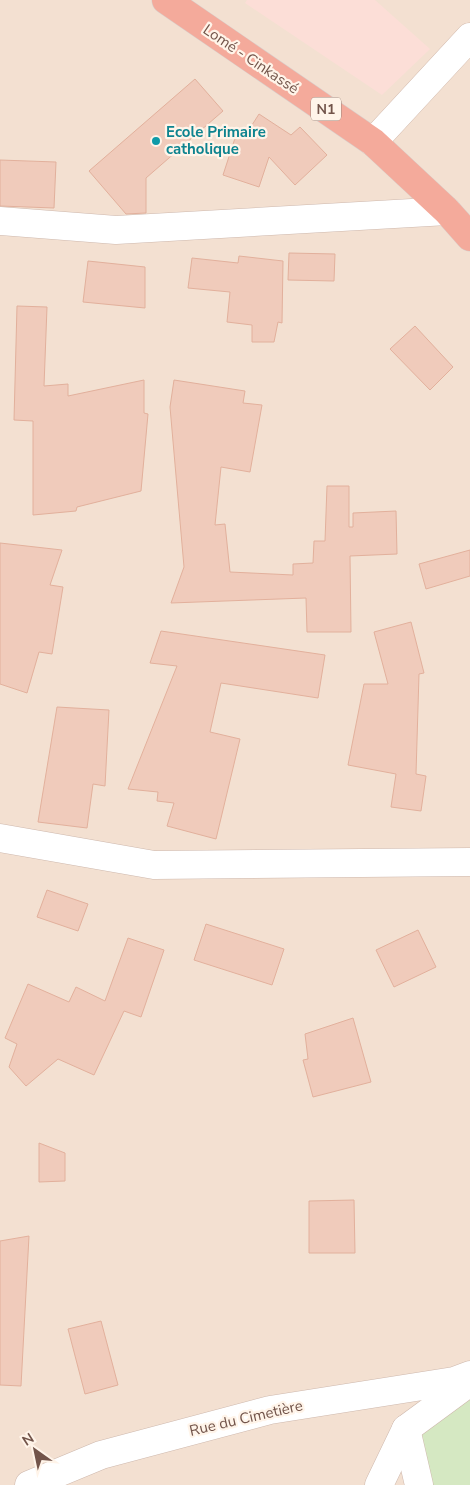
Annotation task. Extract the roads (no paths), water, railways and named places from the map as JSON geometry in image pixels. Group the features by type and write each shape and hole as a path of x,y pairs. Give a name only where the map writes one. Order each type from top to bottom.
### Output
{"highway":[{"name":"Lomé - Cinkassé","path":"166,0 373,142 447,212 470,238"}],"street":[{"path":"373,142 470,37"},
{"path":"0,221 116,230 447,212"},
{"path":"0,838 154,864 470,862"},
{"name":"Rue du Cimetière","path":"29,1485 101,1455 270,1410 454,1381 470,1375"},
{"path":"378,1485 406,1429 470,1382"},
{"path":"406,1429 419,1485"}],"place":[{"name":"Ecole Primaire catholique","path":"156,141"}]}
